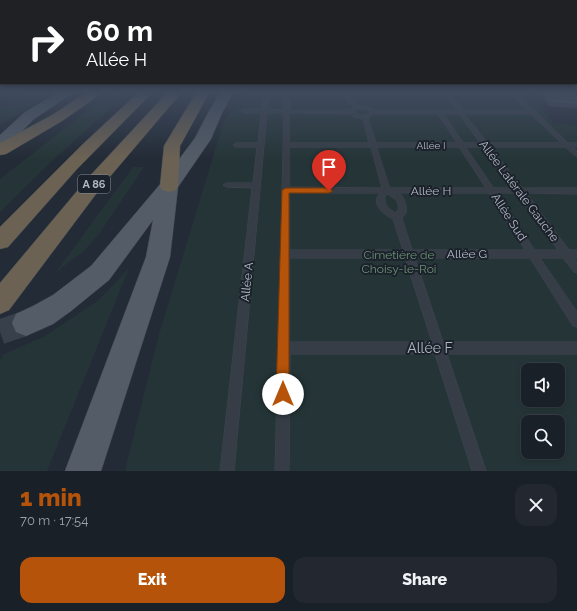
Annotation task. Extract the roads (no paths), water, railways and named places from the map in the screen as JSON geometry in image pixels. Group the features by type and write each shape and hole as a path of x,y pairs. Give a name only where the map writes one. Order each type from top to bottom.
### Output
{"highway":[{"path":"0,150 62,115"},
{"name":"A 86","path":"0,241 56,181 121,115"},
{"name":"A 86","path":"0,302 95,182 154,115"},
{"path":"169,186 172,146 190,115"}],"main road":[{"path":"0,144 30,115"},
{"path":"26,323 43,315 62,303 100,273 169,186 203,139 214,115"},
{"path":"83,471 158,256 169,186"}],"lane":[{"name":"Allée A","path":"227,471 264,115"},
{"path":"282,471 286,115"},
{"path":"356,115 365,117 372,115"},
{"name":"Allée Sud","path":"442,115 577,322"},
{"name":"Allée Latérale Gauche","path":"463,115 577,269"},
{"path":"536,115 577,154"},
{"path":"365,117 387,191"},
{"path":"236,145 261,145"},
{"name":"Allée I","path":"286,145 577,145"},
{"path":"227,185 257,186"},
{"name":"Allée H","path":"286,190 577,191"},
{"path":"387,191 393,193 401,199 403,208 402,213 397,217"},
{"path":"387,191 381,196 380,204 383,209 397,217 479,471"},
{"name":"Allée G","path":"285,254 577,254"},
{"name":"Allée F","path":"283,348 577,348"}],"tunnel":[{"path":"0,332 26,323"}],"park label":[{"name":"Cimetière de Choisy-le-Roi","path":"399,262"}]}
